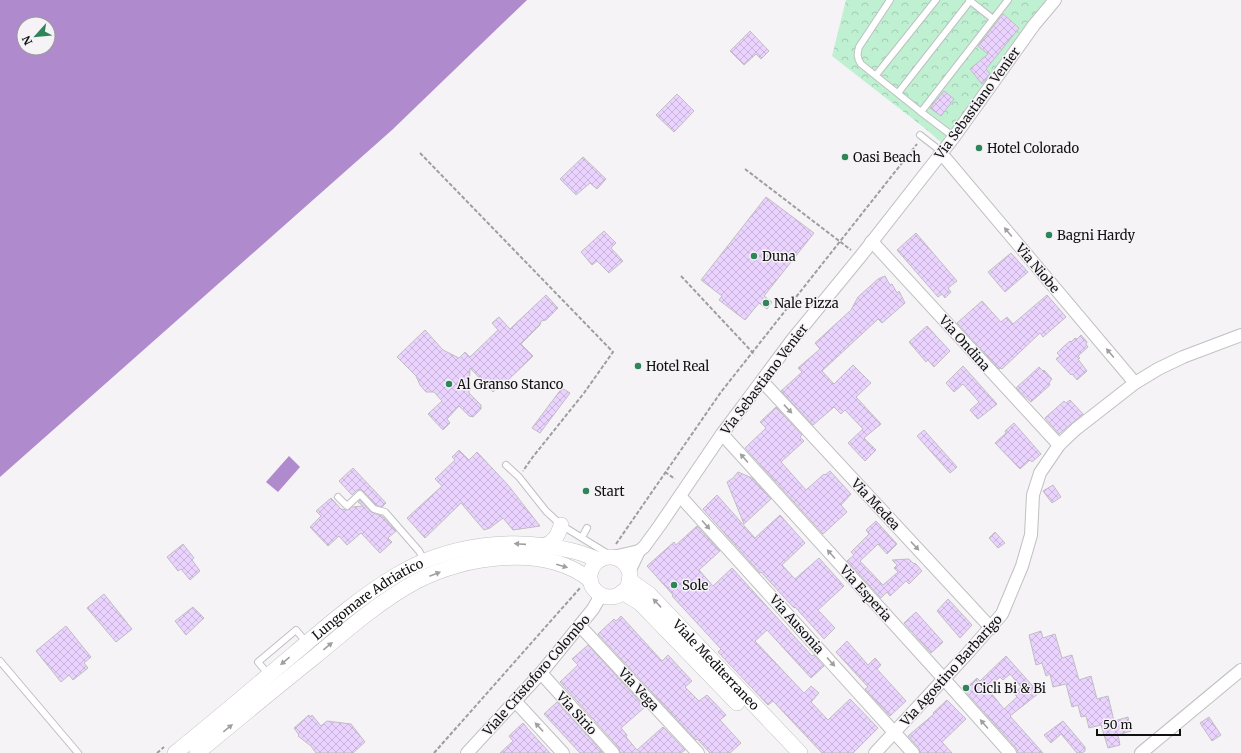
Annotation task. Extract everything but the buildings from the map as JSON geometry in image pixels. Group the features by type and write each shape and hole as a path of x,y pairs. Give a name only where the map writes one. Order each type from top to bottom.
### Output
{"street":[{"name":"Via Sebastiano Venier","path":"627,581 639,551 652,536 722,434 792,340 954,137 1034,25 1055,0"},
{"name":"Via Niobe","path":"941,153 1135,383"},
{"name":"Via Ondina","path":"871,242 882,252 1059,445"},
{"name":"Via Agostino Barbarigo","path":"875,753 991,628 1002,614 1022,566 1031,535 1033,495 1040,473 1059,445 1076,429 1135,383 1158,369 1183,357 1241,335"},
{"name":"Via Medea","path":"762,381 991,628"},
{"name":"Via Esperia","path":"722,434 1010,753"},
{"name":"Via Ausonia","path":"680,496 913,753"},
{"path":"544,546 551,543 557,537 561,526"},
{"name":"Lungomare Adriatico","path":"177,752 337,617 396,576 425,562 454,551 480,545 510,544 544,546 606,558"},
{"path":"606,558 623,562 627,581 612,596 601,595 592,586 590,580 591,569 606,558 639,551"},
{"name":"Lungomare Adriatico","path":"198,753 347,629 384,601 419,580 457,566 482,560 510,557 536,559 568,567 580,572 590,580"},
{"name":"Viale Mediterraneo","path":"627,581 640,603 785,753"},
{"name":"Viale Mediterraneo","path":"627,581 649,594 800,753"},
{"name":"Viale Cristoforo Colombo","path":"471,752 580,626 598,603 601,595"},
{"name":"Via Vega","path":"580,626 698,753"},
{"path":"1142,753 1241,670"},
{"name":"Via Sirio","path":"541,672 613,753"},
{"path":"515,701 563,753"}],"lane":[{"path":"881,0 889,2 859,47 858,59 861,64 954,137"},
{"path":"876,76 936,0"},
{"path":"898,93 970,0 993,19"},
{"path":"921,112 993,19 1004,1"},
{"path":"922,136 941,153"},
{"path":"506,465 519,477 546,511 561,526 582,537 606,558"},
{"path":"338,497 346,506 360,494 374,509 385,512 418,550 425,562"},
{"path":"582,537 587,528"},
{"path":"0,661 78,753"}],"path":[{"path":"606,558 721,392 841,242 922,136"},
{"path":"420,153 613,352 584,393 532,458 519,477"},
{"path":"745,168 860,256"},
{"path":"681,276 755,355"},
{"path":"665,472 675,479"},
{"path":"434,753 582,585 590,580"}],"green space":[{"path":"846,0 1051,0 942,143 832,56"}],"shaded area":[{"path":"0,0 527,0 392,130 0,477"},
{"path":"289,456 300,467 278,492 266,482"}],"place":[{"name":"Hotel Colorado","path":"979,148"},
{"name":"Oasi Beach","path":"845,157"},
{"name":"Bagni Hardy","path":"1049,235"},
{"name":"Duna","path":"754,256"},
{"name":"Nale Pizza","path":"766,303"},
{"name":"Hotel Real","path":"638,366"},
{"name":"Al Granso Stanco","path":"449,384"},
{"name":"Start","path":"586,491"},
{"name":"Sole","path":"674,585"},
{"name":"Cicli Bi & Bi","path":"966,688"}]}
